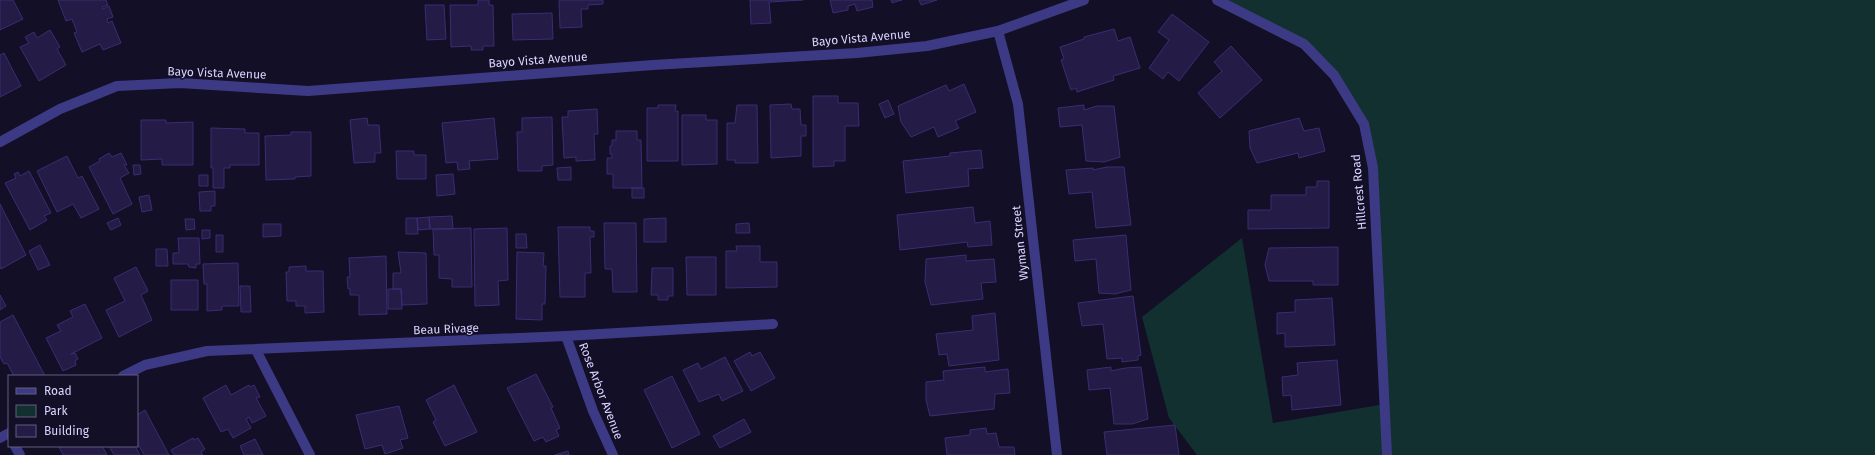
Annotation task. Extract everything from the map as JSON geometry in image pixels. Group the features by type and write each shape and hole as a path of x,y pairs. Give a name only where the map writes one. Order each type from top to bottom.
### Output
{"street":[{"name":"Bayo Vista Avenue","path":"0,142 60,109 117,86 180,83 308,91 653,65 857,53 927,46 998,31 1084,0"},
{"name":"Hillcrest Road","path":"1218,0 1304,44 1334,75 1364,124 1373,168 1387,455"},
{"name":"Wyman Street","path":"998,31 1018,104 1057,455"},
{"name":"Beau Rivage","path":"125,375 146,365 207,351 566,336 773,324"},
{"name":"Rose Arbor Avenue","path":"566,336 593,411 613,455"},
{"path":"256,350 310,455"}],"green space":[{"path":"1217,0 1875,0 1875,455 1197,455 1169,418 1142,317 1242,238 1273,423 1385,404 1373,168 1364,124 1334,75 1304,44"}],"building":[{"path":"0,0 13,0 23,19 0,30"},
{"path":"58,0 106,0 108,5 102,7 103,9 109,6 113,17 107,19 108,23 112,21 121,43 103,50 100,44 82,52 74,33 77,32 72,19 66,21"},
{"path":"478,0 489,0 489,5 493,5 494,46 483,46 483,50 471,50 471,46 451,47 450,5 478,5"},
{"path":"559,0 603,0 603,4 588,5 588,9 581,9 582,27 560,28"},
{"path":"750,0 803,0 769,2 771,23 751,24"},
{"path":"830,0 872,0 873,7 857,11 855,4 848,6 848,10 833,13"},
{"path":"891,0 902,0 892,3"},
{"path":"919,0 937,0 921,5"},
{"path":"425,5 444,5 446,39 427,40"},
{"path":"552,13 553,39 513,40 512,14"},
{"path":"1172,14 1209,42 1179,81 1168,72 1163,79 1149,68 1169,40 1158,32"},
{"path":"1114,29 1118,41 1130,37 1140,68 1113,76 1114,80 1077,92 1076,88 1071,90 1061,60 1064,59 1060,47 1084,39 1084,37"},
{"path":"50,30 60,47 57,49 66,65 39,81 20,47 29,43 25,37 34,32 37,38"},
{"path":"1231,46 1262,80 1220,118 1198,93 1222,71 1214,62"},
{"path":"4,53 21,86 0,97 0,55"},
{"path":"964,84 976,112 955,121 959,128 938,137 934,127 911,137 901,122 898,106 946,85 949,91"},
{"path":"813,96 838,96 838,103 858,103 859,126 845,126 845,161 834,161 834,166 813,167"},
{"path":"888,100 894,114 885,118 879,104"},
{"path":"791,104 792,109 800,109 801,125 806,125 806,136 801,136 801,156 771,158 770,105"},
{"path":"658,105 676,105 675,111 678,111 678,161 647,161 647,108 658,108"},
{"path":"737,105 757,105 758,163 735,163 735,160 727,160 727,123 735,123"},
{"path":"1084,105 1084,110 1097,106 1114,106 1120,157 1104,162 1086,161 1082,125 1060,127 1058,108"},
{"path":"597,109 598,134 594,134 595,160 576,161 576,157 564,158 562,117 568,117 568,111"},
{"path":"682,115 706,115 706,120 717,120 717,164 682,165"},
{"path":"552,117 553,165 542,166 542,171 518,171 517,132 522,132 522,118"},
{"path":"367,118 368,125 379,125 381,153 375,153 375,162 354,163 350,120"},
{"path":"494,118 498,159 469,161 470,169 458,170 457,162 446,163 442,123"},
{"path":"1299,118 1304,131 1319,128 1325,151 1299,158 1298,153 1257,163 1250,148 1249,131"},
{"path":"141,120 166,120 166,123 193,122 193,165 162,165 162,159 141,160"},
{"path":"211,128 245,129 245,133 259,133 259,165 230,165 230,168 224,168 224,188 213,188 213,168 211,168"},
{"path":"616,131 637,131 637,140 641,140 642,188 613,188 613,174 607,174 607,158 612,158 612,154 610,154 610,146 612,146 612,140 616,140"},
{"path":"291,132 311,132 311,176 295,177 295,179 266,180 265,136 291,135"},
{"path":"981,150 983,168 968,169 969,186 906,193 903,161 950,156 950,153"},
{"path":"396,151 414,151 414,155 426,155 426,179 397,179"},
{"path":"109,153 112,157 121,153 127,165 124,165 129,173 120,178 132,204 113,214 89,167 100,161 99,159"},
{"path":"67,156 78,178 82,176 99,209 81,218 73,204 57,212 37,171"},
{"path":"133,165 140,165 141,174 134,175"},
{"path":"571,167 571,180 558,180 557,168"},
{"path":"1107,167 1124,167 1131,225 1096,228 1092,192 1069,194 1066,170 1093,168 1093,170"},
{"path":"29,171 51,213 44,216 47,220 30,230 5,183 16,178 14,174 18,172 20,176"},
{"path":"453,174 455,194 437,196 436,175"},
{"path":"199,175 208,175 208,186 199,186"},
{"path":"1317,181 1329,181 1329,228 1248,229 1248,210 1271,210 1271,195 1306,195 1306,187 1317,187"},
{"path":"632,188 644,188 644,198 632,198"},
{"path":"215,191 215,206 211,206 211,211 200,211 199,192"},
{"path":"149,195 152,210 142,212 139,197"},
{"path":"0,204 26,255 1,269 0,266"},
{"path":"973,207 975,223 990,221 992,245 968,247 967,242 900,250 897,215"},
{"path":"452,216 453,229 430,229 429,217"},
{"path":"429,217 430,229 418,230 417,218"},
{"path":"118,218 121,225 111,230 107,223"},
{"path":"406,218 417,218 418,234 406,234"},
{"path":"666,218 666,242 644,242 644,219"},
{"path":"185,219 194,219 195,229 186,230"},
{"path":"604,223 636,223 637,292 613,292 612,269 605,269"},
{"path":"749,223 750,233 736,233 736,224"},
{"path":"263,224 281,224 281,236 263,237"},
{"path":"558,227 590,227 590,231 594,231 594,237 590,237 591,273 585,273 585,297 560,297"},
{"path":"471,228 472,287 452,287 452,279 439,278 439,255 434,255 433,229"},
{"path":"507,228 508,280 498,281 499,305 475,306 474,229"},
{"path":"202,230 210,230 210,238 202,239"},
{"path":"516,234 526,234 527,248 516,248"},
{"path":"216,235 223,235 223,252 216,252"},
{"path":"1126,235 1131,290 1115,294 1099,293 1096,259 1075,261 1073,240"},
{"path":"178,238 199,238 200,264 196,264 196,268 189,267 188,264 173,264 173,253 179,253"},
{"path":"40,245 50,265 38,270 29,251"},
{"path":"736,246 760,246 760,262 777,262 777,287 726,288 726,251 737,251"},
{"path":"1338,247 1338,285 1313,285 1313,281 1269,281 1265,265 1269,248"},
{"path":"156,249 167,249 168,266 156,266"},
{"path":"398,252 426,253 427,304 402,305 401,289 393,289 393,273 401,273"},
{"path":"517,252 544,253 543,266 546,266 545,304 542,304 542,320 516,319"},
{"path":"966,255 966,261 994,259 996,282 981,283 983,299 931,305 925,282 926,259"},
{"path":"386,256 387,314 359,315 359,295 350,295 350,289 348,289 347,277 350,277 349,258"},
{"path":"686,257 716,257 716,295 687,295"},
{"path":"238,263 239,306 222,306 222,310 207,311 207,284 204,284 203,264"},
{"path":"306,266 306,271 323,271 324,312 305,313 305,306 296,306 296,301 287,301 286,272 289,272 289,267"},
{"path":"136,267 148,291 141,295 152,320 119,337 106,310 125,301 114,278"},
{"path":"652,268 673,268 673,296 668,296 668,300 658,300 658,295 651,295"},
{"path":"171,280 198,280 198,310 171,310"},
{"path":"240,286 250,286 251,312 241,312"},
{"path":"388,289 401,289 402,309 388,309"},
{"path":"0,295 6,306 0,310"},
{"path":"1133,296 1141,355 1138,356 1138,360 1122,362 1122,358 1107,359 1103,324 1082,326 1078,303"},
{"path":"1332,298 1335,345 1285,347 1285,333 1277,334 1277,313 1295,312 1295,300"},
{"path":"85,304 102,338 71,354 75,353 78,359 75,361 76,365 63,371 46,338 61,331 57,325 73,317 70,311"},
{"path":"995,313 999,360 949,366 947,354 939,355 936,334 973,330 972,316"},
{"path":"13,315 44,375 13,375 7,363 4,364 0,357 0,322"},
{"path":"750,352 752,356 760,352 775,378 751,391 734,361"},
{"path":"725,357 743,391 722,401 719,394 699,402 683,370 698,363 701,369"},
{"path":"1337,360 1341,405 1292,410 1291,395 1283,396 1282,377 1298,375 1297,363"},
{"path":"985,367 985,372 1008,369 1010,393 995,394 994,409 930,416 926,400 926,382 944,380 943,371"},
{"path":"1111,367 1111,371 1141,367 1148,419 1132,424 1114,424 1110,388 1089,390 1087,370"},
{"path":"536,374 553,407 551,408 560,428 556,430 559,436 546,442 543,437 534,441 507,388"},
{"path":"672,376 700,434 672,448 644,390"},
{"path":"226,385 231,395 249,385 250,387 254,385 260,397 256,398 266,416 252,423 249,417 246,419 251,428 233,438 228,429 221,432 203,398"},
{"path":"454,385 477,432 445,446 433,422 436,420 426,400"},
{"path":"399,406 408,438 400,440 403,448 385,454 382,445 365,449 356,415"},
{"path":"145,410 169,455 144,455 138,444 138,414"},
{"path":"744,419 751,432 720,448 713,436"},
{"path":"1175,425 1179,455 1107,455 1104,432"},
{"path":"986,428 987,434 996,433 999,447 1014,447 1015,455 947,455 945,438 970,435 970,430"},
{"path":"193,438 194,440 198,438 205,449 201,452 203,455 174,455 171,450"},
{"path":"255,439 263,455 244,455 240,446"},
{"path":"59,447 103,447 107,455 63,455"},
{"path":"110,447 136,447 140,455 114,455"},
{"path":"568,451 569,455 555,455"}]}
